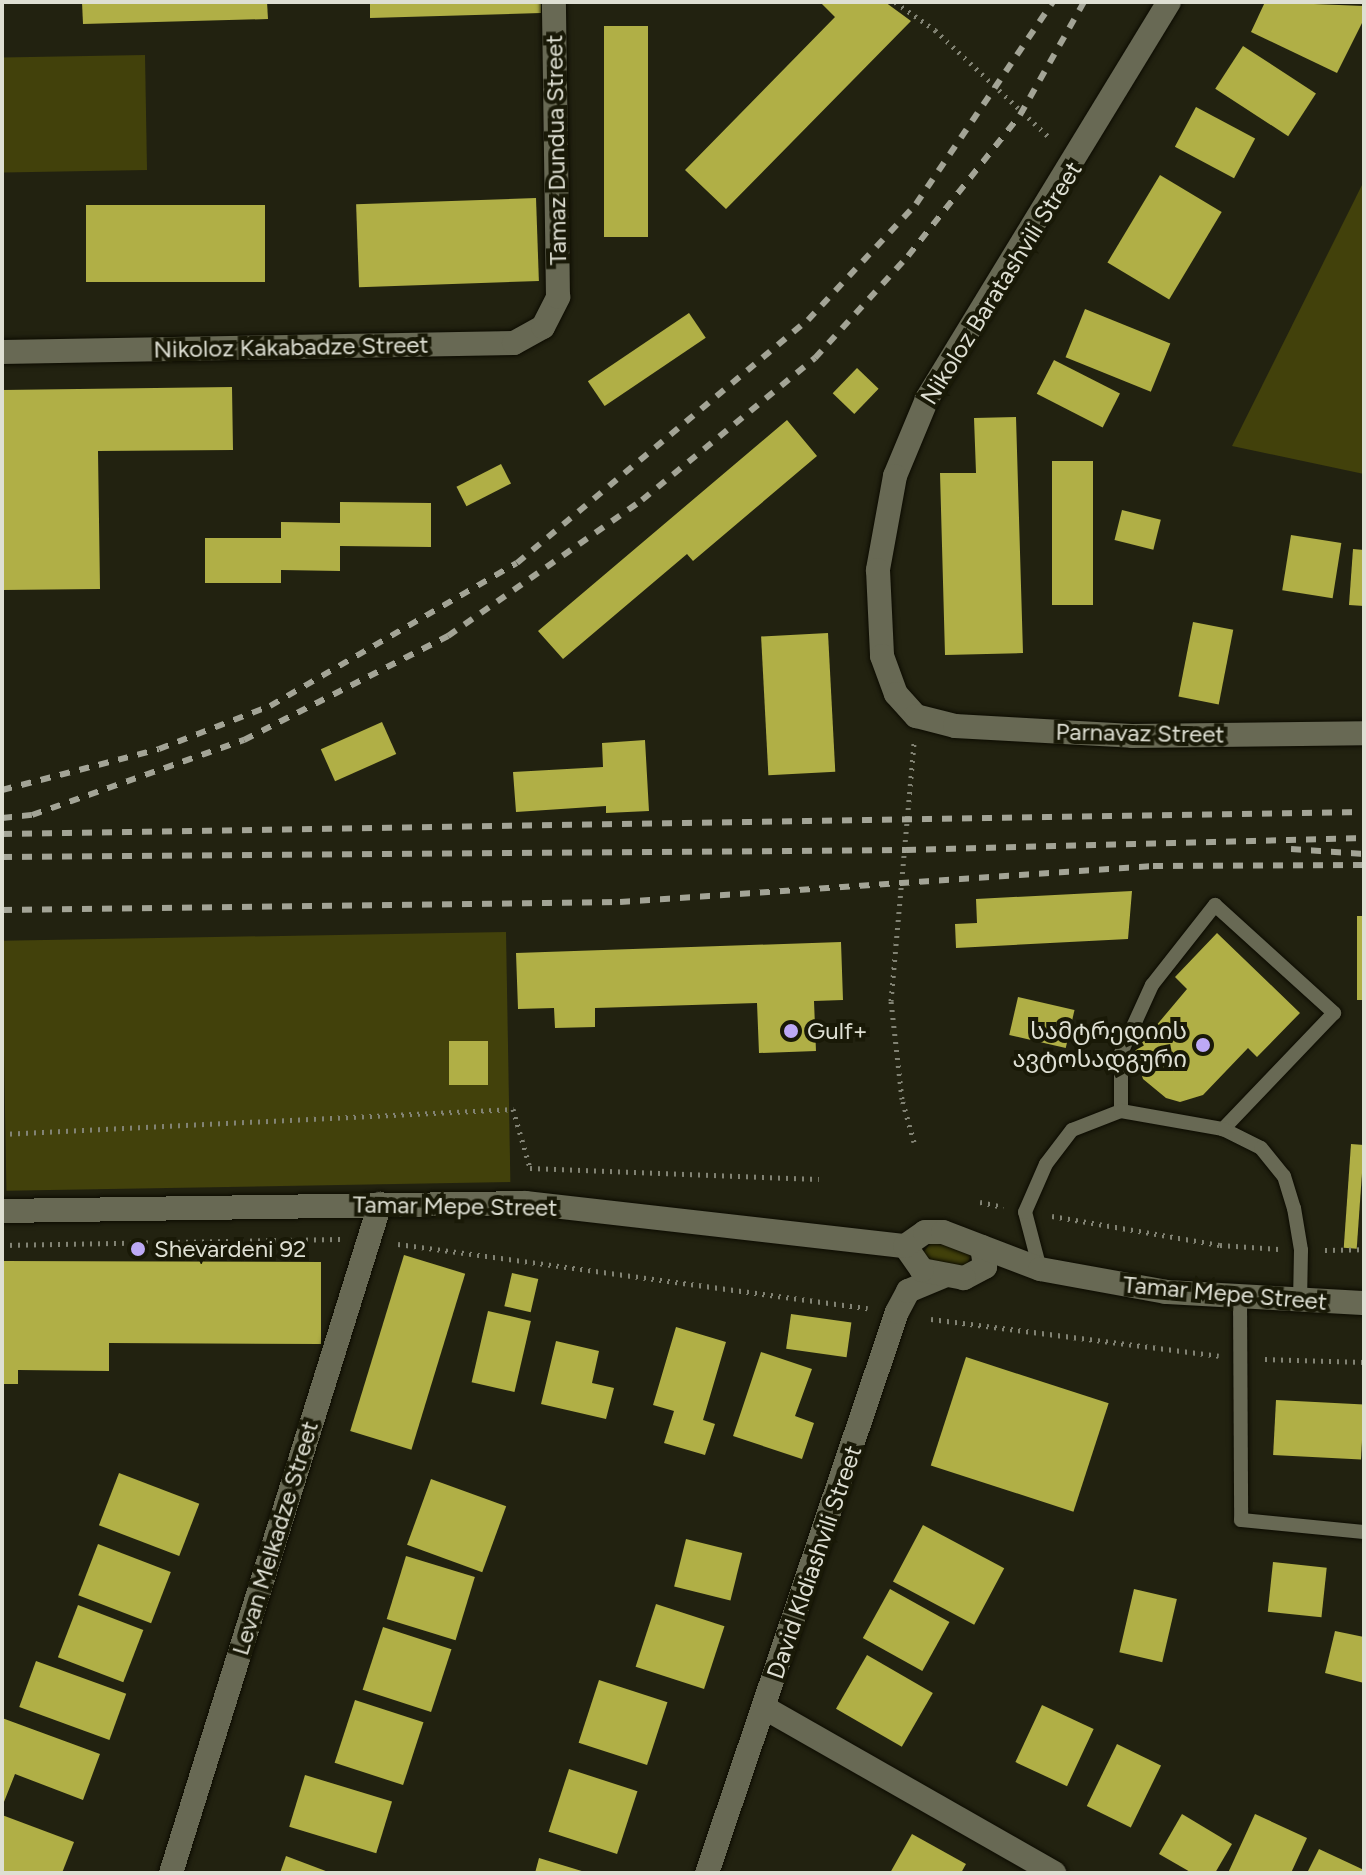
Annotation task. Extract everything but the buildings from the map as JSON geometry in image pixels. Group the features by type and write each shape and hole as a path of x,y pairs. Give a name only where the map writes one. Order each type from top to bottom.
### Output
{"street":[{"name":"Tamaz Dundua Street","path":"554,2 558,297"},
{"name":"Nikoloz Baratashvili Street","path":"916,716 896,694 882,656 878,570 895,476 927,399 1076,160 1169,2"},
{"name":"Nikoloz Kakabadze Street","path":"2,352 514,343 543,327 558,297"},
{"name":"Parnavaz Street","path":"916,716 955,726 1132,736 1364,733"},
{"name":"Tamar Mepe Street","path":"2,1211 526,1203 905,1246 922,1270 946,1275 1040,1269"},
{"name":"Levan Melkadze Street","path":"171,1873 380,1204"},
{"name":"Tamar Mepe Street","path":"905,1246 913,1237 936,1231 959,1234 982,1247 1040,1269 1166,1292 1300,1302 1364,1303"},
{"path":"975,1275 987,1261 982,1247"},
{"name":"David Kldiashvili Street","path":"707,1873 897,1312 908,1291 946,1275"},
{"path":"765,1708 1054,1873"}],"lane":[{"path":"1121,1111 1121,1053 1152,985 1215,905 1334,1013 1223,1129"},
{"path":"1040,1269 1025,1212 1046,1164 1072,1130 1121,1111 1223,1129 1261,1148 1284,1176 1301,1250 1300,1302"},
{"path":"1240,1297 1241,1520 1364,1532"}],"path":[{"path":"895,2 935,30 1020,115 1076,160"},
{"path":"914,1142 902,1099 891,1001 916,716"},
{"path":"2,1134 513,1109 530,1168 819,1179"},
{"path":"980,1202 1220,1245 1301,1250 1364,1249"},
{"path":"2,1245 357,1239"},
{"path":"389,1243 897,1312"},
{"path":"931,1319 1241,1359 1364,1362"}],"shaded area":[{"path":"145,55 147,170 4,172 2,57"},
{"path":"1364,181 1364,474 1232,446"},
{"path":"506,932 510,1182 6,1191 2,941"},
{"path":"935,1238 971,1255 965,1269 930,1267 922,1254"}],"railway":[{"path":"2,790 159,749 270,706 517,563 808,320 916,204 1053,2"},
{"path":"2,818 32,815 244,740 448,636 642,500 815,358 908,256 1020,115 1084,2"},
{"path":"2,834 1364,812"},
{"path":"2,857 906,850 1364,838"},
{"path":"1291,849 1364,854"},
{"path":"2,910 620,902 1153,866 1364,865"}],"place":[{"name":"Gulf+","path":"791,1031"},
{"name":"სამტრედიის ავტოსადგური","path":"1203,1045"},
{"name":"Shevardeni 92","path":"138,1249"}]}
